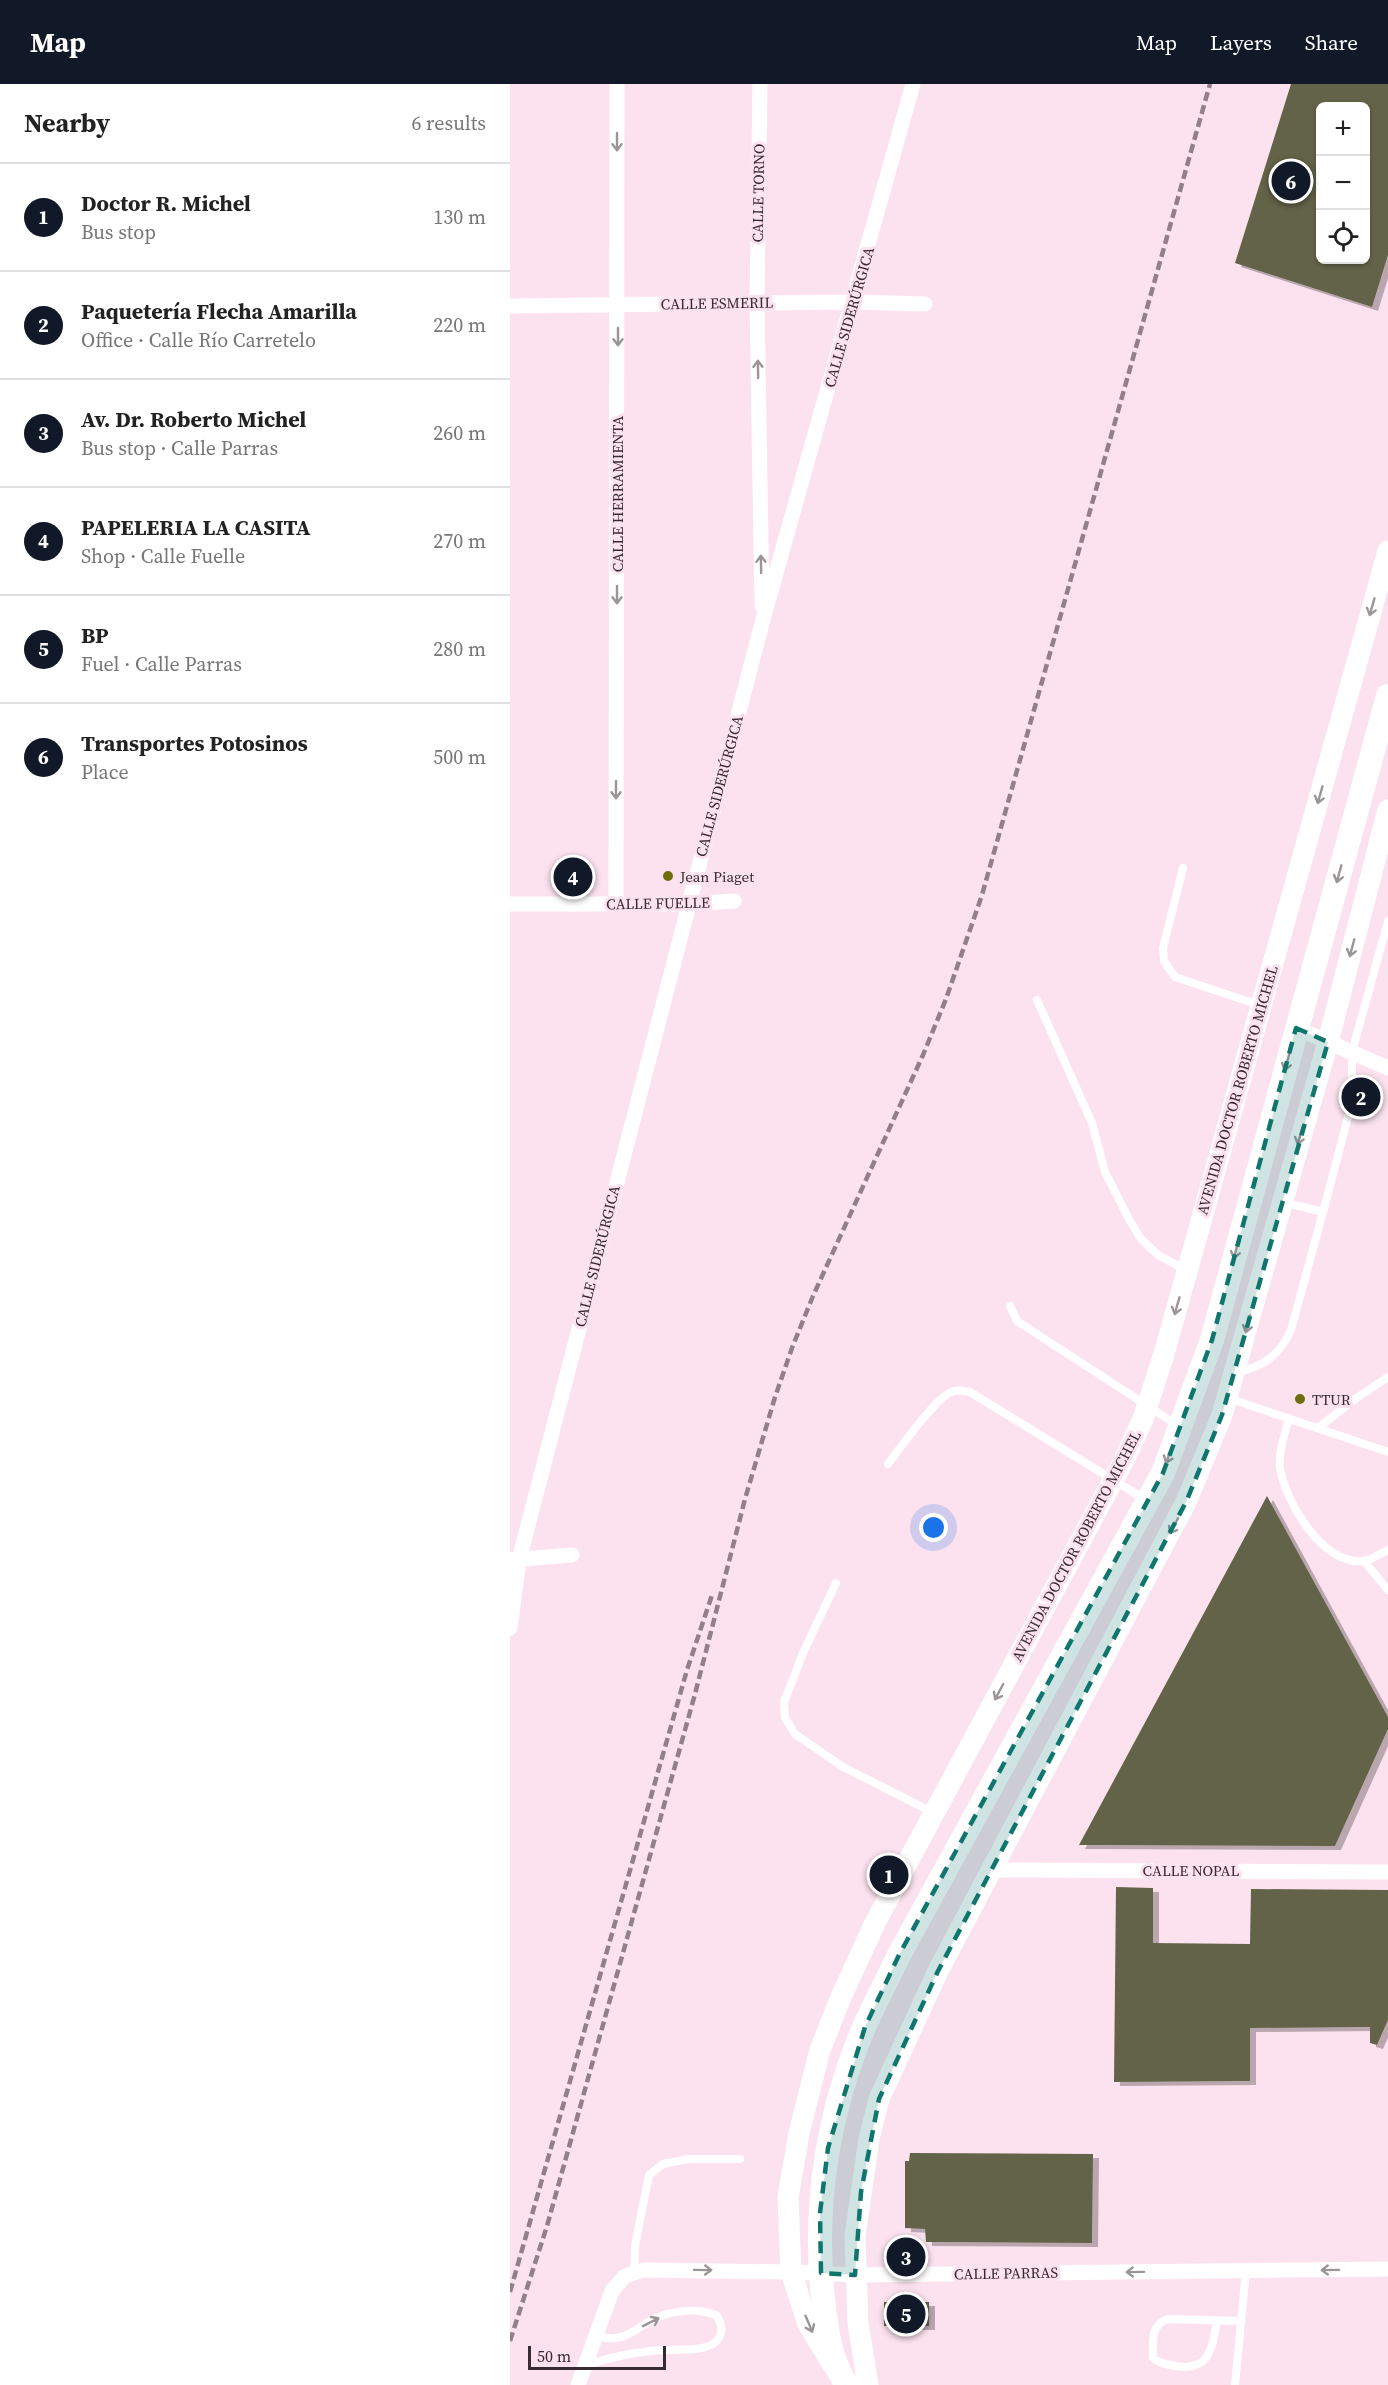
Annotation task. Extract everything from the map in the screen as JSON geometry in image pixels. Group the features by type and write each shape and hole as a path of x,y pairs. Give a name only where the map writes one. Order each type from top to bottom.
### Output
{"main road":[{"name":"AVENIDA DOCTOR ROBERTO MICHEL","path":"842,2381 808,2324 791,2272 789,2197 799,2133 820,2050 875,1923 1113,1480 1147,1406 1388,551"},
{"name":"AVENIDA DOCTOR ROBERTO MICHEL","path":"842,2381 825,2312 821,2273 820,2213 828,2148 842,2090 865,2027 898,1955 1163,1473 1212,1340 1388,696"},
{"path":"868,2385 859,2330 855,2235 869,2139 879,2099 939,1971 1186,1503 1210,1446 1227,1398 1328,1042 1388,811"}],"street":[{"name":"CALLE HERRAMIENTA","path":"616,904 617,84"},
{"name":"CALLE TORNO","path":"760,84 757,302 762,623"},
{"name":"CALLE SIDERÚRGICA","path":"510,1618 514,1560 762,623 913,84"},
{"name":"CALLE ESMERIL","path":"510,306 757,302 925,304"},
{"path":"1359,799 1388,811"},
{"name":"CALLE FUELLE","path":"510,904 688,904 734,901"},
{"path":"1296,1028 1388,1068"},
{"path":"514,1560 572,1555"},
{"name":"CALLE NOPAL","path":"993,1869 1369,1870 1388,1872"},
{"name":"CALLE PARRAS","path":"629,2274 643,2270 855,2275 1388,2269"},
{"path":"578,2385 612,2291 629,2274"}],"lane":[{"path":"1183,868 1163,948 1164,961 1175,977 1260,1005"},
{"path":"1234,1372 1253,1368 1266,1362 1277,1353 1286,1340 1352,1102 1352,1052 1388,921"},
{"path":"1037,1000 1092,1123 1105,1172 1130,1221 1142,1239 1158,1255 1187,1270"},
{"path":"1282,1202 1323,1212"},
{"path":"1010,1306 1017,1321 1180,1427"},
{"path":"1318,1428 1355,1398 1388,1377"},
{"path":"888,1464 938,1402 951,1392 958,1390 970,1392 1148,1501"},
{"path":"1227,1398 1388,1452"},
{"path":"1289,1418 1281,1449 1280,1468 1296,1509 1316,1539 1337,1556 1351,1560 1364,1561 1388,1550"},
{"path":"1364,1561 1388,1590"},
{"path":"836,1584 803,1653 784,1702 785,1718 795,1734 843,1767 934,1813"},
{"path":"629,2274 649,2175 663,2164 688,2159 740,2159"},
{"path":"1235,2385 1246,2271"},
{"path":"585,2366 602,2360 654,2351 706,2347 716,2342 722,2334 722,2328 716,2315 706,2311 674,2312 654,2319 620,2337 611,2339 596,2336"},
{"path":"1217,2321 1210,2353 1205,2360 1189,2368 1159,2363 1153,2358 1153,2331 1160,2322 1168,2319 1241,2321"}],"highlighted area":[{"path":"1296,1028 1328,1042 1222,1415 1186,1502 938,1971 879,2099 861,2192 855,2275 821,2273 820,2213 828,2148 865,2027 899,1955 1163,1473 1212,1340"}],"building":[{"path":"1291,84 1388,84 1388,255 1372,307 1235,263"},
{"path":"1267,1496 1388,1717 1388,1729 1335,1846 1079,1845"},
{"path":"1116,1887 1153,1888 1153,1943 1250,1944 1251,1889 1388,1890 1388,2020 1377,2045 1370,2043 1370,2027 1250,2028 1250,2081 1114,2082"},
{"path":"910,2153 1093,2154 1092,2243 926,2242 925,2229 905,2228 905,2161 909,2161"},
{"path":"884,2302 929,2302 929,2326 884,2326"}],"railway":[{"path":"510,2341 547,2226 695,1694 745,1499 775,1397 813,1296 923,1055 946,999 982,895 1210,84"},
{"path":"510,2292 687,1670 712,1595"}],"place":[{"name":"Transportes Potosinos","path":"1291,181"},
{"name":"Jean Piaget","path":"668,876"},
{"name":"PAPELERIA LA CASITA","path":"573,877"},
{"name":"Paquetería Flecha Amarilla","path":"1361,1097"},
{"name":"TTUR","path":"1300,1399"},
{"name":"Doctor R. Michel","path":"889,1875"},
{"name":"Av. Dr. Roberto Michel","path":"906,2257"},
{"name":"BP","path":"906,2314"}]}
